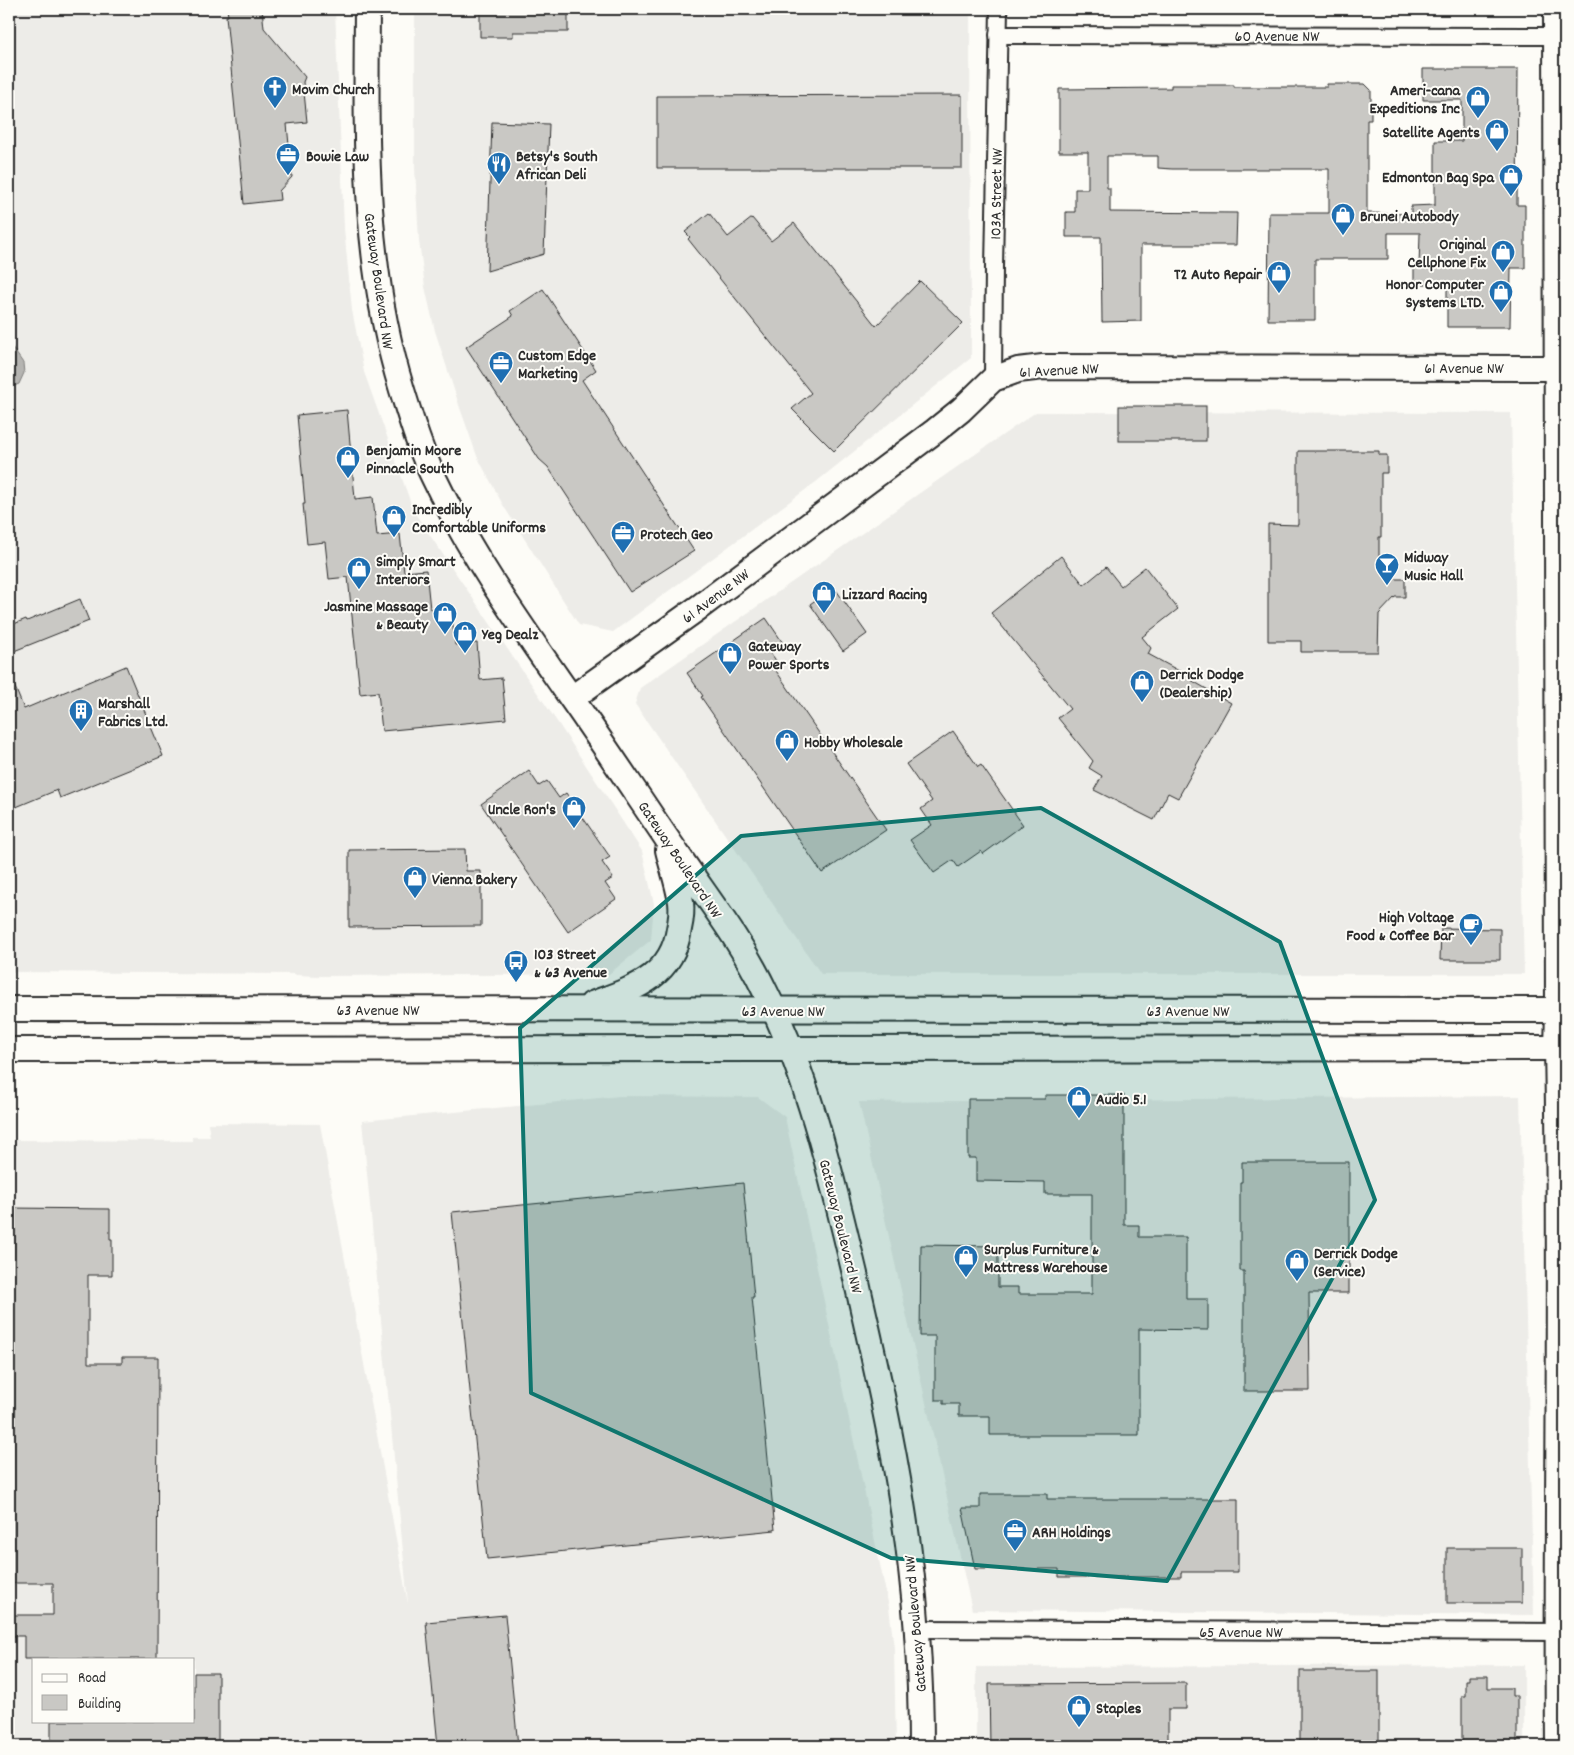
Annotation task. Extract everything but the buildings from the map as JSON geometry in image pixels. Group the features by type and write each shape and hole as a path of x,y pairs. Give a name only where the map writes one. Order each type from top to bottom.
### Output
{"main road":[{"name":"Gateway Boulevard NW","path":"367,9 368,194 374,262 392,357 410,418 426,459 465,537 506,603 742,947 775,1010 804,1082 840,1212 880,1384 902,1502 917,1629 921,1746"},
{"path":"1556,9 1561,368 1562,1010 1561,1632 1558,1746"},
{"name":"61 Avenue NW","path":"572,698 698,608 936,431 993,379 1018,370 1043,367 1561,368"},
{"path":"580,1009 644,983 658,971 670,956 678,938 682,904 664,834"},
{"name":"63 Avenue NW","path":"9,1009 1562,1010"},
{"path":"9,1050 1561,1048"}],"street":[{"name":"103A Street NW","path":"993,379 998,9"},
{"name":"60 Avenue NW","path":"998,35 1556,36"},
{"name":"65 Avenue NW","path":"917,1629 1561,1632"}],"highlighted area":[{"path":"1041,808 1280,942 1375,1200 1167,1581 891,1558 531,1393 520,1028 741,836"}],"shaded area":[{"path":"9,9 335,9 344,228 352,310 364,372 414,512 560,726 642,851 654,904 651,940 609,974 319,976 295,974 9,972"},
{"path":"415,9 970,9 971,358 816,482 613,632 579,625 503,505 477,456 435,331 425,287 419,241 415,168"},
{"path":"9,343 23,363 24,373 19,384 9,388"},
{"path":"1036,412 1511,413 1524,974 821,974 635,704 640,688"},
{"path":"620,1096 758,1097 785,1117 889,1607 894,1648 896,1746 9,1746 9,1140 192,1141 192,1137 210,1137 208,1123 320,1124 408,1604 362,1121"},
{"path":"1520,1096 1534,1615 972,1610 859,1102"},
{"path":"1524,1665 1524,1746 976,1746 976,1667"}],"place":[{"name":"Movim Church","path":"275,109"},
{"name":"Ameri-cana Expeditions Inc","path":"1478,119"},
{"name":"Satellite Agents","path":"1497,152"},
{"name":"Bowie Law","path":"288,176"},
{"name":"Betsy's South African Deli","path":"499,185"},
{"name":"Edmonton Bag Spa","path":"1511,197"},
{"name":"Brunei Autobody","path":"1343,236"},
{"name":"Original Cellphone Fix","path":"1503,273"},
{"name":"T2 Auto Repair","path":"1279,294"},
{"name":"Honor Computer Systems LTD.","path":"1501,313"},
{"name":"Custom Edge Marketing","path":"501,384"},
{"name":"Benjamin Moore Pinnacle South","path":"348,479"},
{"name":"Incredibly Comfortable Uniforms","path":"394,538"},
{"name":"Protech Geo","path":"623,554"},
{"name":"Midway Music Hall","path":"1387,586"},
{"name":"Simply Smart Interiors","path":"359,590"},
{"name":"Lizzard Racing","path":"824,614"},
{"name":"Jasmine Massage & Beauty","path":"445,635"},
{"name":"Yeg Dealz","path":"465,654"},
{"name":"Gateway Power Sports","path":"730,675"},
{"name":"Derrick Dodge (Dealership)","path":"1142,703"},
{"name":"Marshall Fabrics Ltd.","path":"81,732"},
{"name":"Hobby Wholesale","path":"787,762"},
{"name":"Uncle Ron's","path":"574,829"},
{"name":"Vienna Bakery","path":"415,899"},
{"name":"High Voltage Food & Coffee Bar","path":"1471,946"},
{"name":"103 Street & 63 Avenue","path":"516,983"},
{"name":"Audio 5.1","path":"1079,1119"},
{"name":"Surplus Furniture & Mattress Warehouse","path":"966,1278"},
{"name":"Derrick Dodge (Service)","path":"1297,1282"},
{"name":"ARH Holdings","path":"1015,1552"},
{"name":"Staples","path":"1079,1728"}]}
